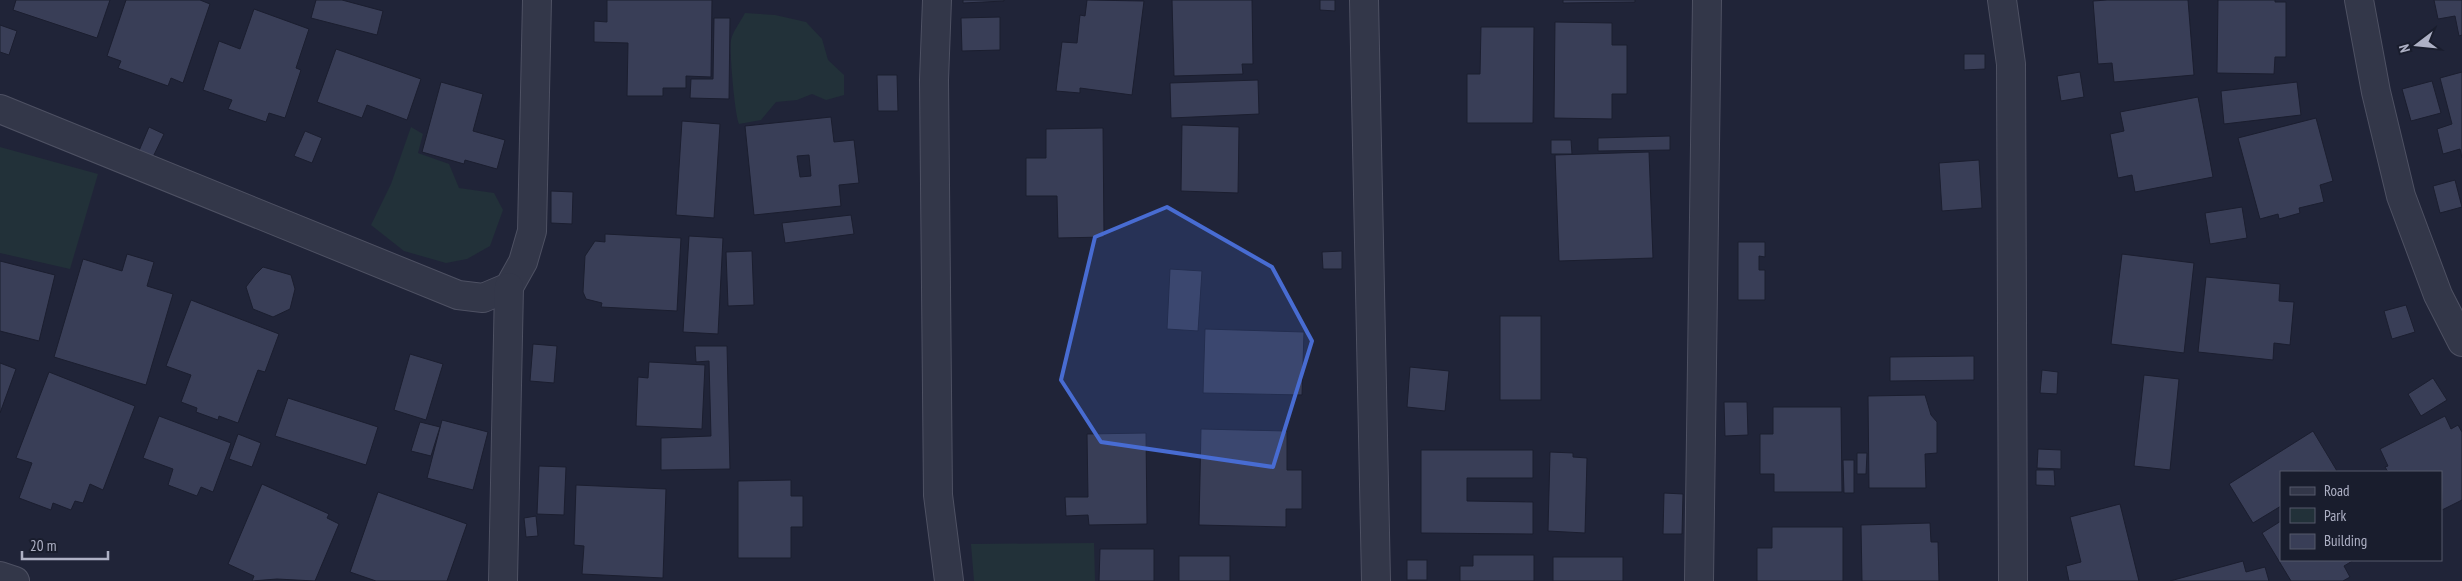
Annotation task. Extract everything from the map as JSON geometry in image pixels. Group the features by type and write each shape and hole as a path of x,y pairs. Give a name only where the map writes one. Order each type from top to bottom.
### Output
{"street":[{"path":"503,581 509,287 523,262 532,230 537,0"},
{"path":"937,0 934,80 938,495 949,581"},
{"path":"1364,0 1376,581"},
{"path":"1699,581 1707,0"},
{"path":"2002,0 2011,64 2013,581"},
{"path":"2359,0 2376,92 2401,196 2438,295 2462,342"},
{"path":"0,109 458,295 483,298 509,287"},
{"path":"0,576 15,581"}],"highlighted area":[{"path":"1167,207 1272,267 1312,341 1273,467 1101,442 1061,380 1095,237"}],"green space":[{"path":"745,13 775,15 806,22 822,39 828,60 844,75 844,95 826,100 812,94 797,100 776,102 761,120 739,124 734,97 731,40"},
{"path":"411,127 423,134 418,153 449,164 459,188 494,193 503,210 490,246 467,259 446,263 404,251 371,225 391,184"},
{"path":"0,147 98,174 70,269 0,253"},
{"path":"1094,543 1095,581 974,581 971,544"}],"building":[{"path":"16,0 110,0 97,38 13,10"},
{"path":"126,0 200,0 210,4 183,83 171,78 168,86 118,68 121,61 107,56"},
{"path":"316,0 342,0 383,11 377,35 311,18"},
{"path":"607,0 712,0 711,77 686,76 686,88 663,88 663,96 627,96 628,43 594,42 594,21 607,22"},
{"path":"963,0 1004,0 1004,1 963,3"},
{"path":"1087,0 1144,1 1132,95 1080,88 1080,93 1056,91 1062,42 1077,43 1080,15 1085,16"},
{"path":"1172,0 1252,0 1253,64 1242,64 1243,74 1174,76"},
{"path":"1320,0 1335,0 1335,11 1320,10"},
{"path":"1563,0 1635,0 1635,2 1563,3"},
{"path":"2188,0 2194,75 2114,82 2112,63 2098,64 2093,1"},
{"path":"2218,0 2275,0 2275,2 2286,2 2286,57 2275,57 2274,74 2217,73"},
{"path":"2434,0 2462,0 2462,35 2459,36 2455,16 2438,19"},
{"path":"254,9 309,29 296,68 301,70 285,118 269,113 266,122 228,109 232,100 203,90 219,41 240,49"},
{"path":"1000,17 1000,50 962,51 961,18"},
{"path":"714,18 730,18 729,99 690,98 691,79 713,79"},
{"path":"1555,22 1612,23 1612,45 1627,45 1627,94 1612,94 1612,119 1554,118"},
{"path":"0,25 17,31 9,55 0,52"},
{"path":"1481,27 1534,27 1533,123 1467,123 1467,74 1480,74"},
{"path":"336,49 421,79 407,120 367,105 362,118 317,102"},
{"path":"1964,54 1985,54 1985,69 1964,70"},
{"path":"2080,72 2084,97 2061,101 2057,76"},
{"path":"2462,72 2462,158 2460,149 2443,154 2437,129 2452,124 2440,78"},
{"path":"877,75 897,75 898,111 878,111"},
{"path":"1258,80 1259,114 1171,118 1170,83"},
{"path":"2432,81 2441,113 2411,121 2402,89"},
{"path":"441,82 483,94 473,131 505,140 497,169 465,160 464,164 422,152"},
{"path":"2297,82 2301,115 2224,124 2221,91"},
{"path":"2198,97 2213,177 2135,192 2132,175 2118,178 2110,134 2124,131 2120,112"},
{"path":"831,117 834,142 854,140 859,183 839,185 841,206 754,215 745,126","holes":["809,155 811,176 800,177 797,156"]},
{"path":"2316,118 2333,181 2320,185 2324,202 2299,208 2300,213 2279,219 2278,214 2260,219 2238,138"},
{"path":"682,121 720,124 714,218 676,215"},
{"path":"1182,125 1239,127 1238,193 1181,191"},
{"path":"149,127 164,134 152,159 138,153"},
{"path":"1103,128 1104,237 1058,238 1057,196 1026,196 1026,158 1046,158 1046,129"},
{"path":"305,131 322,138 312,163 294,156"},
{"path":"1670,136 1670,150 1598,151 1598,138"},
{"path":"1551,140 1571,140 1572,154 1551,154"},
{"path":"1649,152 1653,258 1559,261 1555,155"},
{"path":"1979,160 1982,208 1942,211 1939,163"},
{"path":"2455,180 2462,207 2440,213 2433,186"},
{"path":"551,191 573,192 572,224 551,223"},
{"path":"2242,207 2247,238 2210,244 2205,213"},
{"path":"851,215 854,234 785,243 782,223"},
{"path":"605,234 681,238 677,311 601,307 602,303 586,299 583,292 585,256 595,241 605,242"},
{"path":"689,236 723,238 718,334 683,332"},
{"path":"1738,242 1765,242 1765,257 1759,256 1759,270 1765,270 1765,300 1738,300"},
{"path":"752,251 754,305 728,306 726,252"},
{"path":"1342,251 1342,269 1323,269 1322,252"},
{"path":"127,254 154,262 147,286 173,294 146,385 54,357 83,259 122,271"},
{"path":"2122,254 2194,263 2184,353 2111,344"},
{"path":"0,261 55,275 39,341 0,331"},
{"path":"263,267 291,275 295,289 290,309 273,317 253,309 246,287"},
{"path":"1170,269 1202,271 1198,331 1167,329"},
{"path":"2206,277 2280,284 2279,301 2294,302 2290,345 2274,343 2273,360 2198,352"},
{"path":"191,300 279,334 265,372 258,370 238,423 219,416 218,420 196,412 197,408 181,402 191,375 166,366"},
{"path":"2406,305 2415,332 2392,339 2384,311"},
{"path":"1500,316 1541,316 1541,400 1500,400"},
{"path":"1205,329 1304,332 1302,395 1203,393"},
{"path":"533,344 557,346 554,383 530,381"},
{"path":"695,346 727,346 730,469 661,470 661,438 711,436 709,361 696,362"},
{"path":"410,354 443,364 426,420 394,410"},
{"path":"1974,356 1974,380 1890,381 1890,357"},
{"path":"649,362 705,365 702,429 636,426 638,377 648,378"},
{"path":"0,363 16,369 0,413"},
{"path":"1410,367 1449,371 1445,411 1407,407"},
{"path":"2042,370 2058,372 2057,394 2040,393"},
{"path":"49,372 135,406 103,490 90,484 83,503 75,501 71,510 53,503 51,510 19,498 32,463 16,458"},
{"path":"2144,375 2179,379 2170,470 2134,466"},
{"path":"2433,378 2447,400 2421,416 2408,394"},
{"path":"1925,395 1931,415 1937,422 1937,453 1925,454 1926,488 1869,488 1868,396"},
{"path":"288,398 378,427 366,465 275,436"},
{"path":"1724,402 1747,402 1748,435 1725,436"},
{"path":"1773,407 1841,407 1842,492 1774,492 1774,474 1760,474 1760,434 1773,434"},
{"path":"159,416 231,443 213,492 201,487 197,496 168,485 173,469 143,458"},
{"path":"2445,416 2451,429 2458,425 2462,432 2462,500 2442,510 2442,471 2387,471 2385,467 2388,466 2380,449"},
{"path":"442,420 488,432 473,490 427,478"},
{"path":"420,422 440,427 431,456 411,451"},
{"path":"1201,429 1287,431 1287,470 1302,470 1302,509 1286,509 1286,527 1199,525"},
{"path":"2313,431 2337,471 2280,471 2280,507 2253,523 2229,484"},
{"path":"1146,433 1147,524 1089,525 1088,515 1066,516 1065,497 1088,497 1087,434"},
{"path":"238,434 261,443 252,467 229,459"},
{"path":"2038,449 2061,450 2061,469 2037,468"},
{"path":"1421,450 1533,450 1533,478 1467,478 1467,501 1533,502 1533,534 1421,533"},
{"path":"1550,452 1573,453 1573,457 1587,458 1585,533 1548,531"},
{"path":"1857,453 1867,453 1866,474 1857,474"},
{"path":"1843,460 1854,460 1854,493 1844,493"},
{"path":"539,466 566,467 564,515 537,514"},
{"path":"2036,470 2054,470 2055,486 2036,485"},
{"path":"791,480 791,496 803,496 803,527 791,527 791,558 738,558 738,481"},
{"path":"262,484 329,514 327,518 339,524 315,581 277,579 252,581 254,576 228,564"},
{"path":"576,485 666,489 663,578 582,574 584,546 574,545"},
{"path":"378,492 467,524 447,581 376,581 350,572"},
{"path":"1664,493 1683,494 1682,534 1663,534"},
{"path":"2120,504 2139,581 2069,581 2066,566 2081,562 2070,517"},
{"path":"536,516 538,536 526,537 524,518"},
{"path":"2280,522 2280,561 2352,561 2344,566 2350,577 2343,581 2291,581 2262,533"},
{"path":"1930,523 1931,542 1938,542 1939,581 1862,581 1861,525"},
{"path":"1772,527 1843,527 1843,581 1757,581 1757,548 1772,548"},
{"path":"1100,549 1154,549 1154,581 1099,581"},
{"path":"1473,555 1534,555 1534,581 1460,581 1460,566 1473,566"},
{"path":"1179,556 1230,556 1230,581 1179,581"},
{"path":"1553,557 1623,557 1623,581 1553,581"},
{"path":"1407,560 1427,560 1427,580 1407,580"},
{"path":"2243,561 2246,572 2265,567 2269,581 2170,581"}]}
